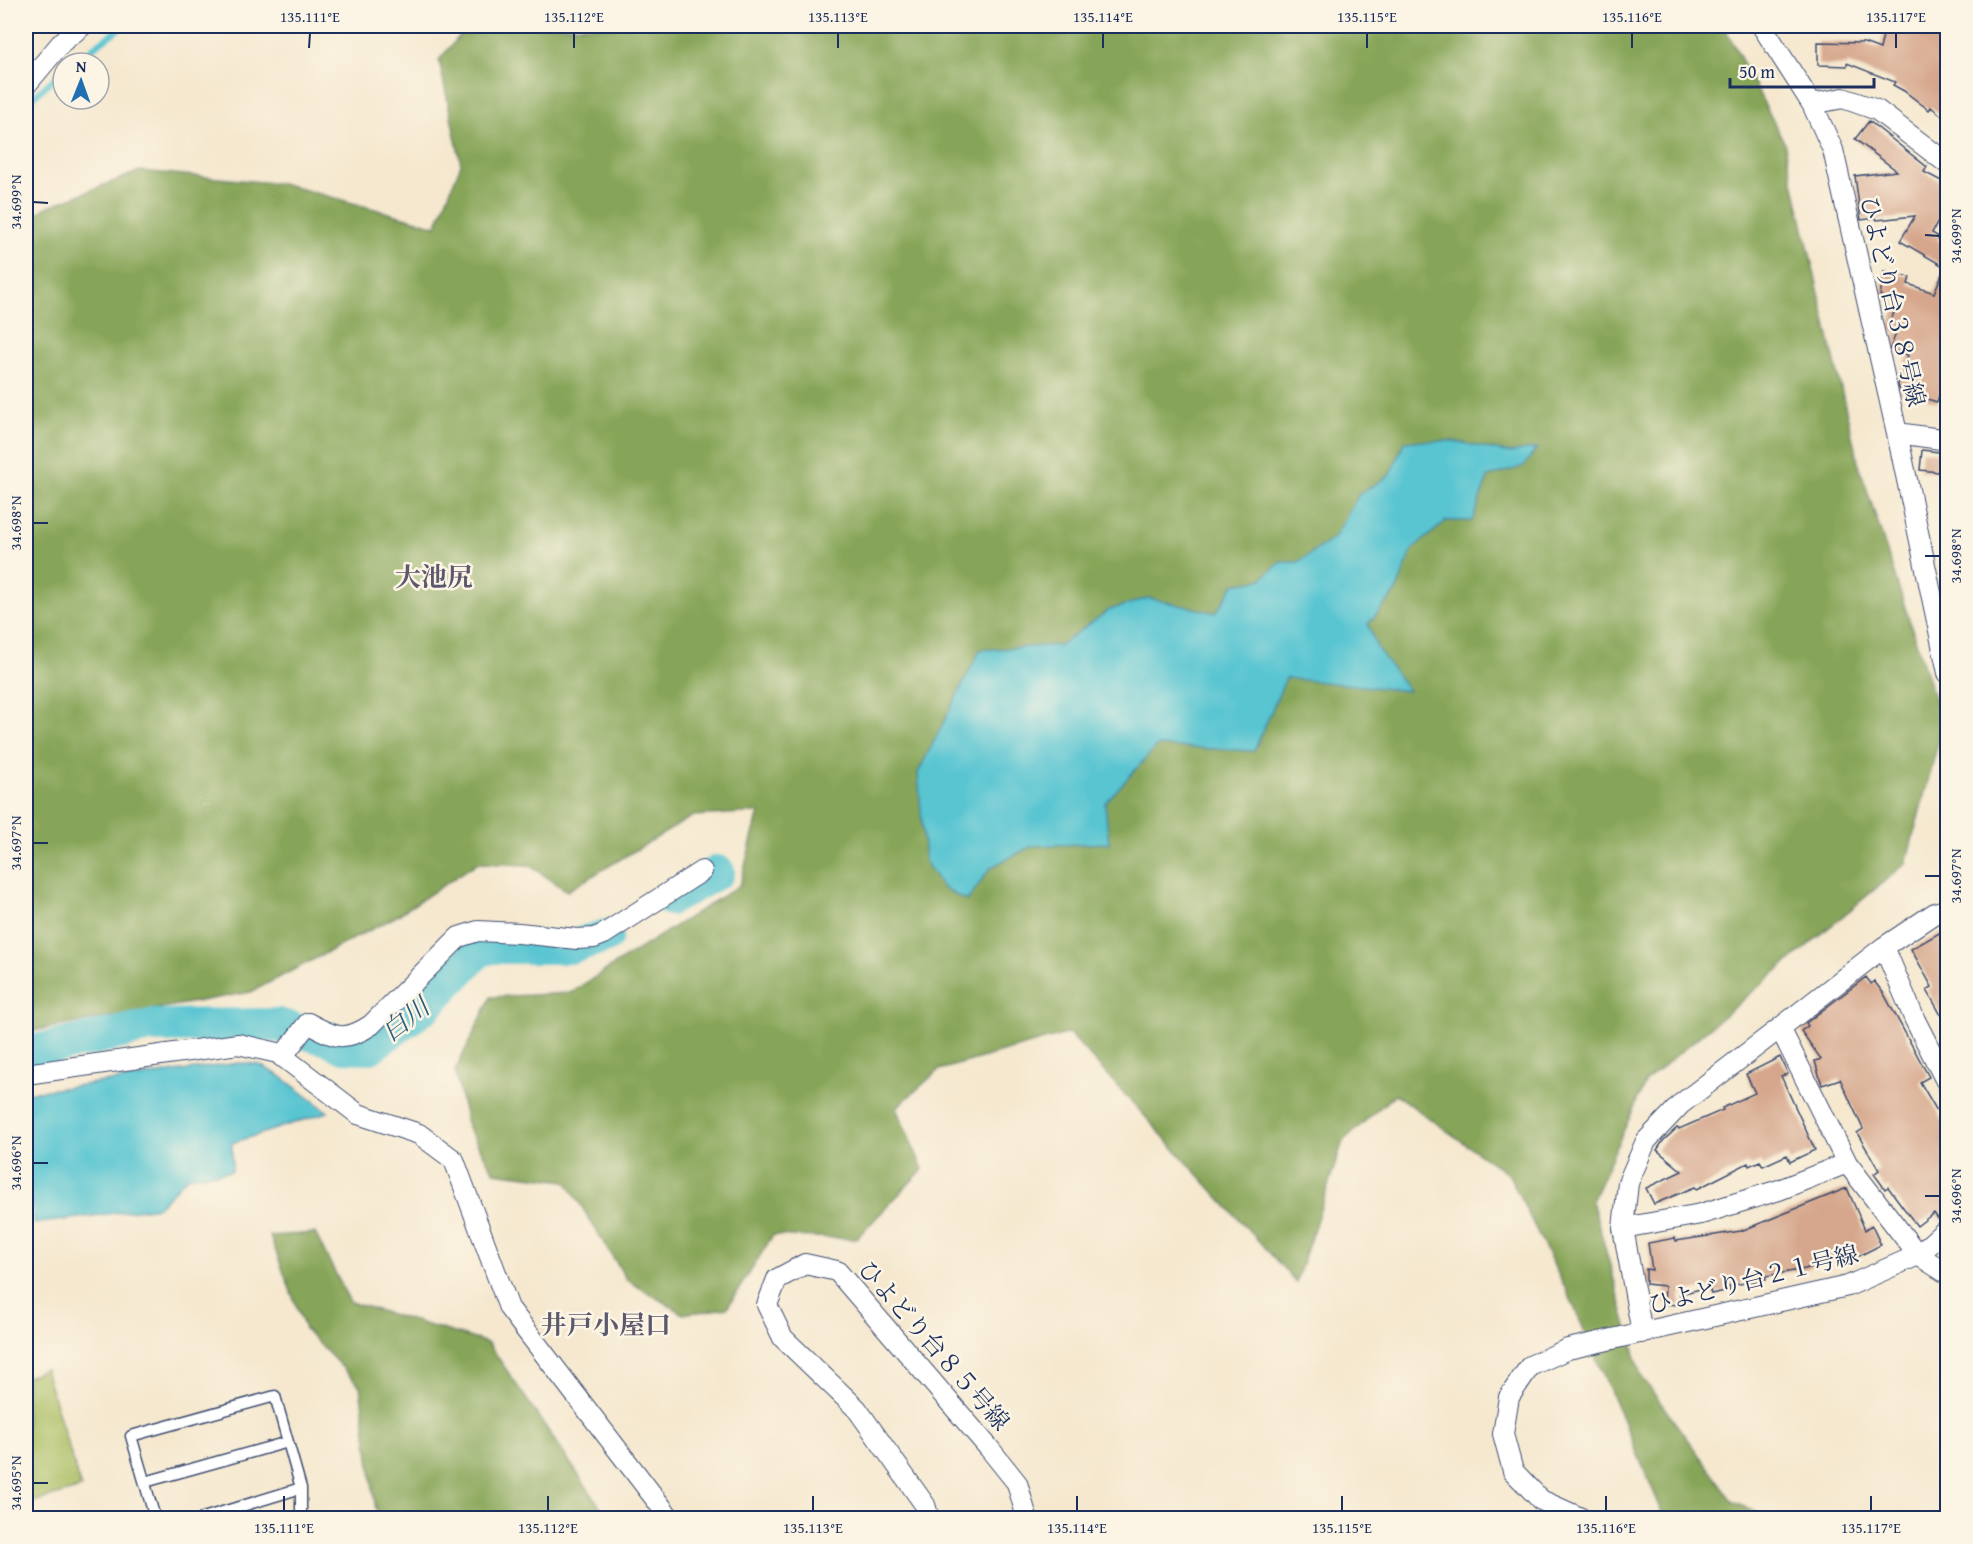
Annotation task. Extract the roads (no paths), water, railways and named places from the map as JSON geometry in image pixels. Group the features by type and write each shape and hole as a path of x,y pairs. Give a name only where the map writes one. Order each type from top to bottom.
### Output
{"street":[{"path":"26,85 62,42 82,26"},
{"name":"ひよどり台３８号線","path":"1762,26 1812,104 1833,150 1897,433 1947,673"},
{"path":"1812,104 1843,98 1876,110 1947,164"},
{"path":"1897,433 1947,440"},
{"path":"282,1056 308,1023 333,1037 357,1034 371,1025 459,937 478,931 577,939 594,938 604,934 702,871"},
{"name":"ひよどり台２１号線","path":"1947,909 1935,913 1884,947 1681,1104 1646,1141 1628,1184 1623,1228 1642,1333 1848,1286 1918,1255 1947,1228"},
{"path":"1884,947 1915,1020 1947,1085"},
{"path":"1780,1028 1846,1163 1918,1255 1947,1274"},
{"path":"26,1074 238,1044 278,1053 358,1114 419,1134 454,1160 509,1308 670,1518"},
{"path":"1623,1228 1701,1214 1779,1190 1846,1163"},
{"name":"ひよどり台８５号線","path":"929,1518 925,1505 857,1409 783,1338 767,1305 777,1279 805,1264 837,1271 1017,1483 1027,1518"},
{"path":"1581,1518 1541,1500 1514,1471 1503,1434 1509,1397 1530,1366 1569,1349 1642,1333"}],"lane":[{"path":"155,1518 131,1436 275,1396 301,1488 301,1518"},
{"path":"145,1482 288,1442"},
{"path":"203,1518 301,1488"}],"water":[{"path":"1405,441 1453,441 1510,453 1537,448 1524,466 1488,477 1472,521 1446,521 1412,550 1396,592 1368,624 1377,648 1409,691 1286,678 1254,751 1157,746 1105,803 1109,843 1032,846 991,867 967,901 943,888 925,861 918,773 980,650 1060,645 1109,610 1148,598 1216,613 1234,584 1260,580 1281,562 1298,562 1334,538 1359,494 1389,476"},
{"path":"238,1063 258,1064 280,1076 328,1112 232,1143 232,1171 187,1177 158,1207 34,1224 26,1164 26,1093"}],"waterway":[{"path":"89,51 123,26"},
{"path":"26,104 51,81"},
{"name":"白川","path":"670,899 718,872"},
{"name":"白川","path":"26,1053 150,1026 278,1025 332,1040 341,1046 370,1047 426,1006 478,951 492,947 570,947 606,936"}],"district":[{"name":"大池尻","path":"434,576"},
{"name":"井戸小屋口","path":"606,1324"}]}
